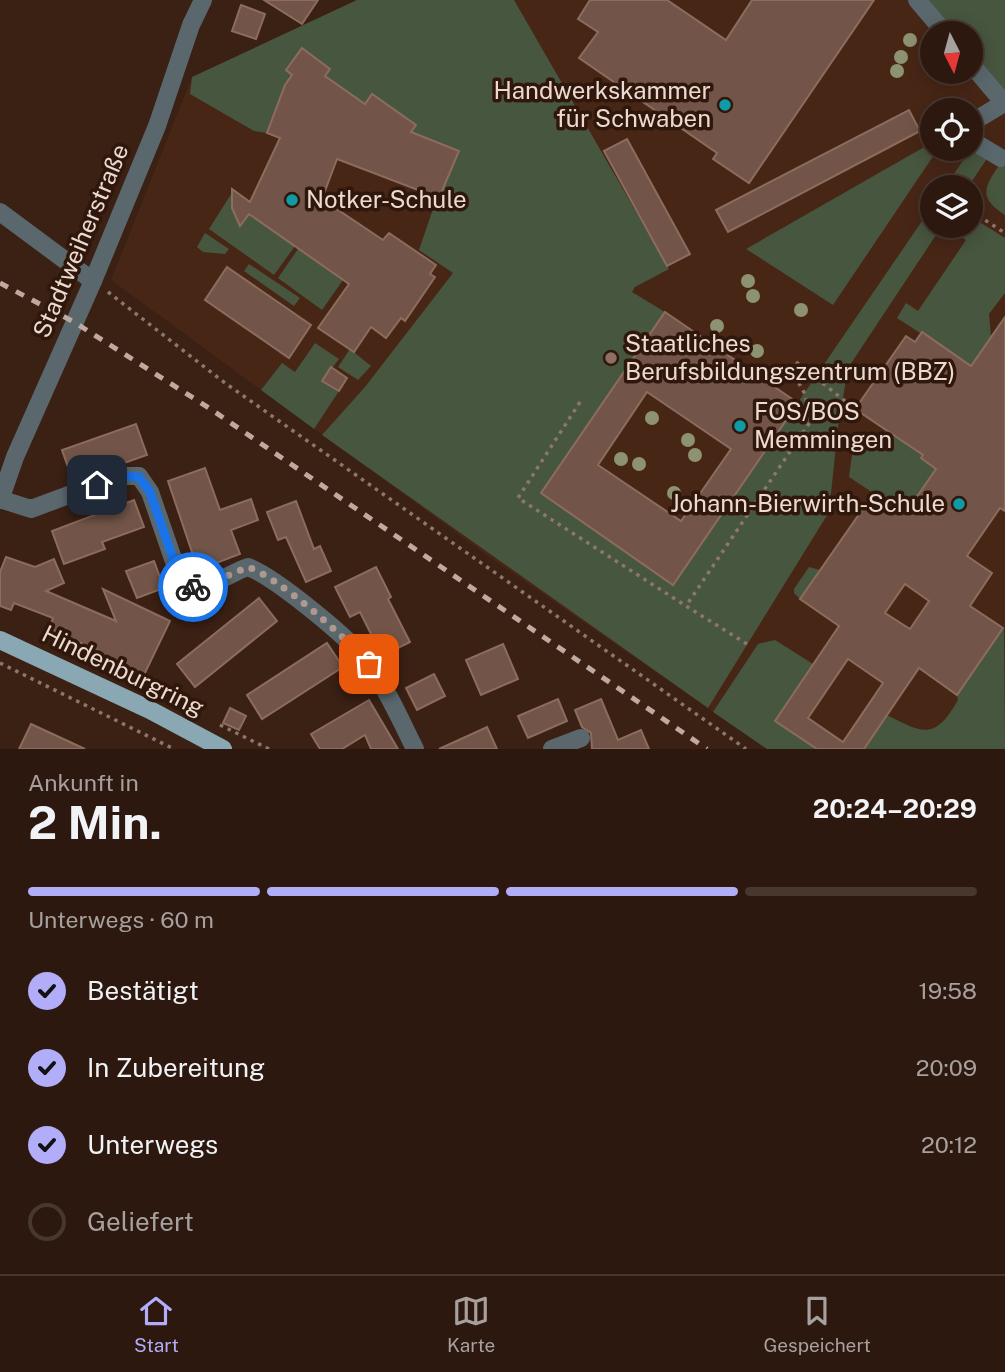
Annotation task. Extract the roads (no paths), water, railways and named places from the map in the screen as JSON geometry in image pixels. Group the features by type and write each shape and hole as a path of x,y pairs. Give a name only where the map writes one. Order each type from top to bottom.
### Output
{"main road":[{"name":"Hindenburgring","path":"0,640 150,710 223,749"}],"street":[{"name":"Stadtweiherstraße","path":"0,499 15,457 93,281 157,126 191,25 203,0"},
{"path":"917,0 935,21"},
{"path":"983,116 1004,103 984,79"},
{"path":"983,147 1001,158"},
{"path":"0,212 93,281"},
{"path":"0,499 31,509 120,476 139,477 150,492 179,576 186,583 193,587 211,583 248,567 261,572 318,617 369,664 415,749"},
{"path":"552,749 581,738"}],"railway":[{"path":"0,283 74,322 209,408 707,749"}],"place":[{"name":"Handwerkskammer für Schwaben","path":"725,105"},
{"name":"Notker-Schule","path":"292,200"},
{"name":"Staatliches Berufsbildungszentrum (BBZ)","path":"611,358"},
{"name":"FOS/BOS Memmingen","path":"740,426"},
{"name":"Johann-Bierwirth-Schule","path":"959,504"}]}
